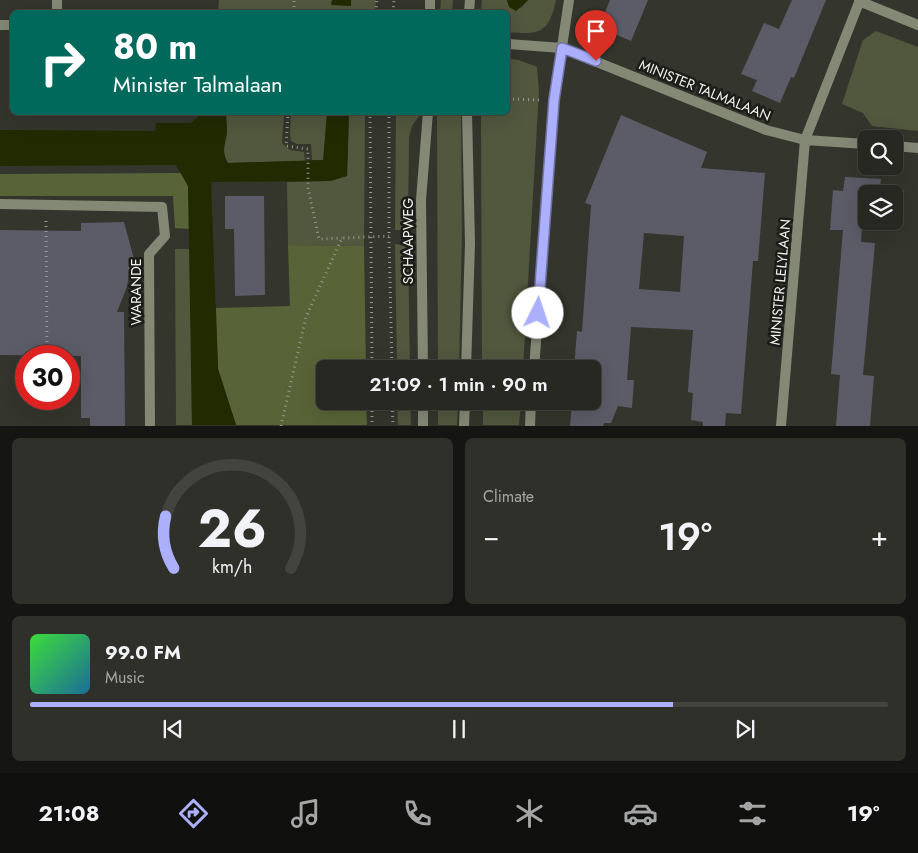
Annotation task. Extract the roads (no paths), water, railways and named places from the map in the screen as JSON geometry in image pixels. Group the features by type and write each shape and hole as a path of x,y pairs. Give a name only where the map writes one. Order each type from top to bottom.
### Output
{"street":[{"path":"535,360 554,100 569,0"},
{"path":"805,140 859,1 918,25"},
{"name":"MINISTER TALMALAAN","path":"510,44 562,48 766,130 805,140 858,143"},
{"name":"SCHAAPWEG","path":"422,360 420,200 428,115"},
{"path":"466,360 470,244 467,115"},
{"name":"MINISTER LELYLAAN","path":"782,426 805,140"},
{"path":"903,147 918,148"},
{"name":"WARANDE","path":"0,204 162,207 165,236 148,254 150,426"},
{"path":"423,410 423,426"},
{"path":"464,426 465,410"},
{"path":"530,426 531,410"}]}
